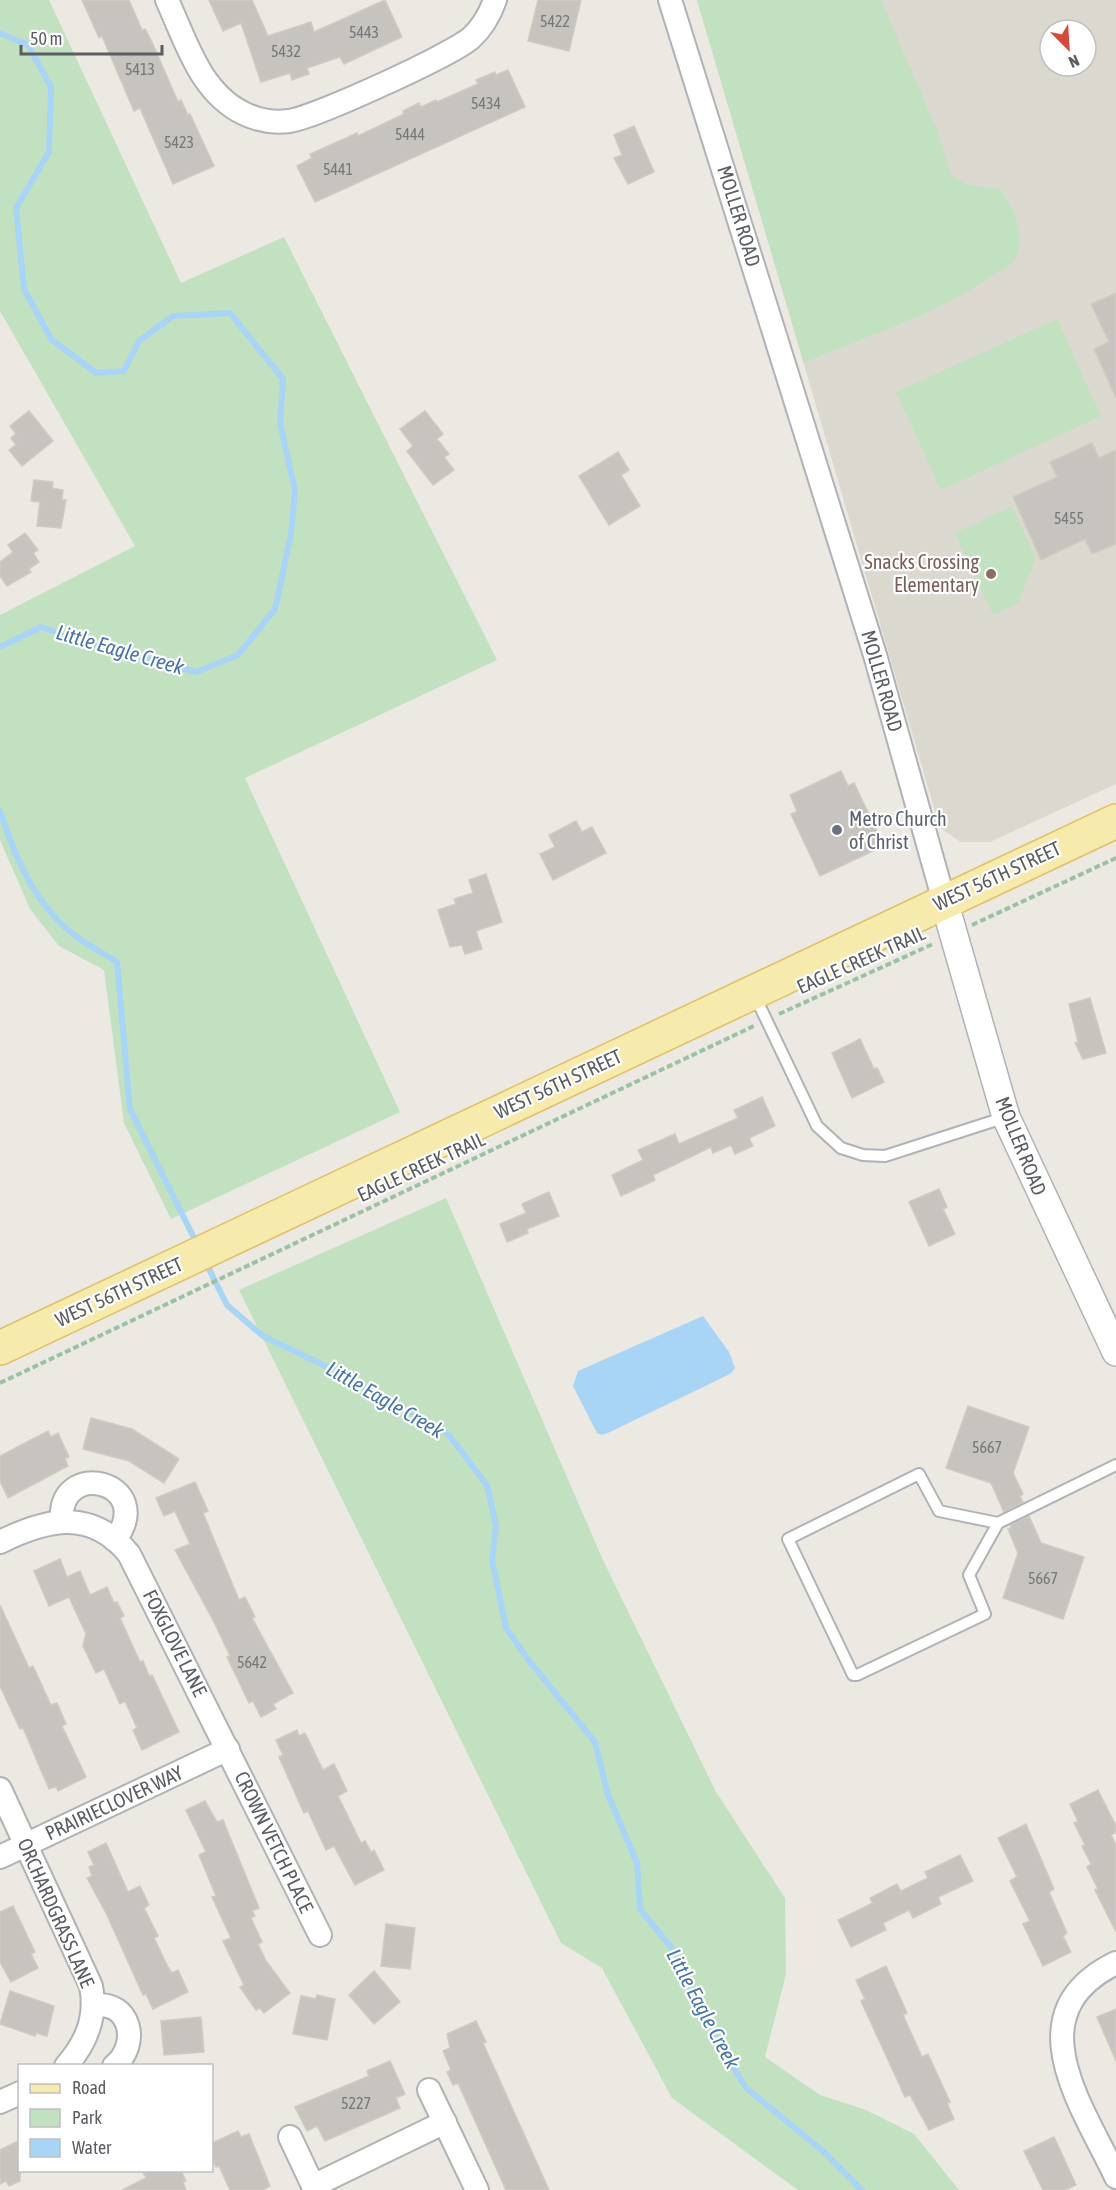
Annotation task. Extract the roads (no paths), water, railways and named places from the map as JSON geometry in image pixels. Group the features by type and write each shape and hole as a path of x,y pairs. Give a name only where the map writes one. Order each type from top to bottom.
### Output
{"main road":[{"name":"WEST 56TH STREET","path":"0,1348 165,1287 253,1246 760,1005 944,901 1116,821"}],"street":[{"path":"167,0 208,84 225,102 250,116 278,122 298,119 386,82 461,46 484,23 495,0"},
{"name":"MOLLER ROAD","path":"670,0 869,635 952,934 1006,1117 1116,1352"},
{"path":"62,1522 64,1501 75,1489 88,1483 109,1486 123,1502 126,1514 124,1526 115,1540"},
{"name":"FOXGLOVE LANE","path":"4,1540 41,1524 62,1522 87,1525 115,1540 136,1565 228,1749"},
{"name":"PRAIRIECLOVER WAY","path":"0,1857 228,1749"},
{"name":"CROWN VETCH PLACE","path":"228,1749 320,1935"},
{"name":"ORCHARDGRASS LANE","path":"0,1789 87,1972 93,2006 88,2033 73,2063"},
{"path":"1116,1963 1090,1978 1072,1998 1062,2024 1061,2051 1067,2074 1116,2177"},
{"name":"ORCHARDGRASS LANE","path":"93,2006 108,2006 119,2012 127,2022 130,2034 129,2044 125,2055 116,2064"},
{"path":"429,2090 477,2190"},
{"path":"0,2102 18,2094"},
{"path":"290,2137 314,2188 445,2122"}],"lane":[{"path":"760,1005 817,1126 842,1148 863,1155 885,1155 1006,1117"},
{"path":"998,1523 939,1511 919,1474 788,1539 853,1675 857,1676 985,1614 969,1575 998,1523 1116,1465"}],"water":[{"path":"703,1316 729,1352 735,1368 730,1374 610,1432 602,1435 597,1433 573,1386 578,1371"}],"waterway":[{"name":"Little Eagle Creek","path":"0,33 28,45 51,87 49,152 16,208 24,289 51,339 96,373 124,371 139,341 173,316 230,313 283,379 280,423 295,491 291,534 275,609 238,655 196,672 109,649 41,627 0,647"},
{"name":"Little Eagle Creek","path":"0,811 20,864 50,911 77,937 117,962 130,1109 197,1244"},
{"name":"Little Eagle Creek","path":"205,1261 227,1305 263,1336 344,1375 448,1434 487,1485 496,1526 492,1560 506,1628 530,1662 595,1742 608,1795 637,1863 640,1909 674,1951 716,2039 746,2088 823,2151 862,2190"}],"place":[{"name":"Snacks Crossing Elementary","path":"991,574"},
{"name":"Metro Church of Christ","path":"837,830"}]}
